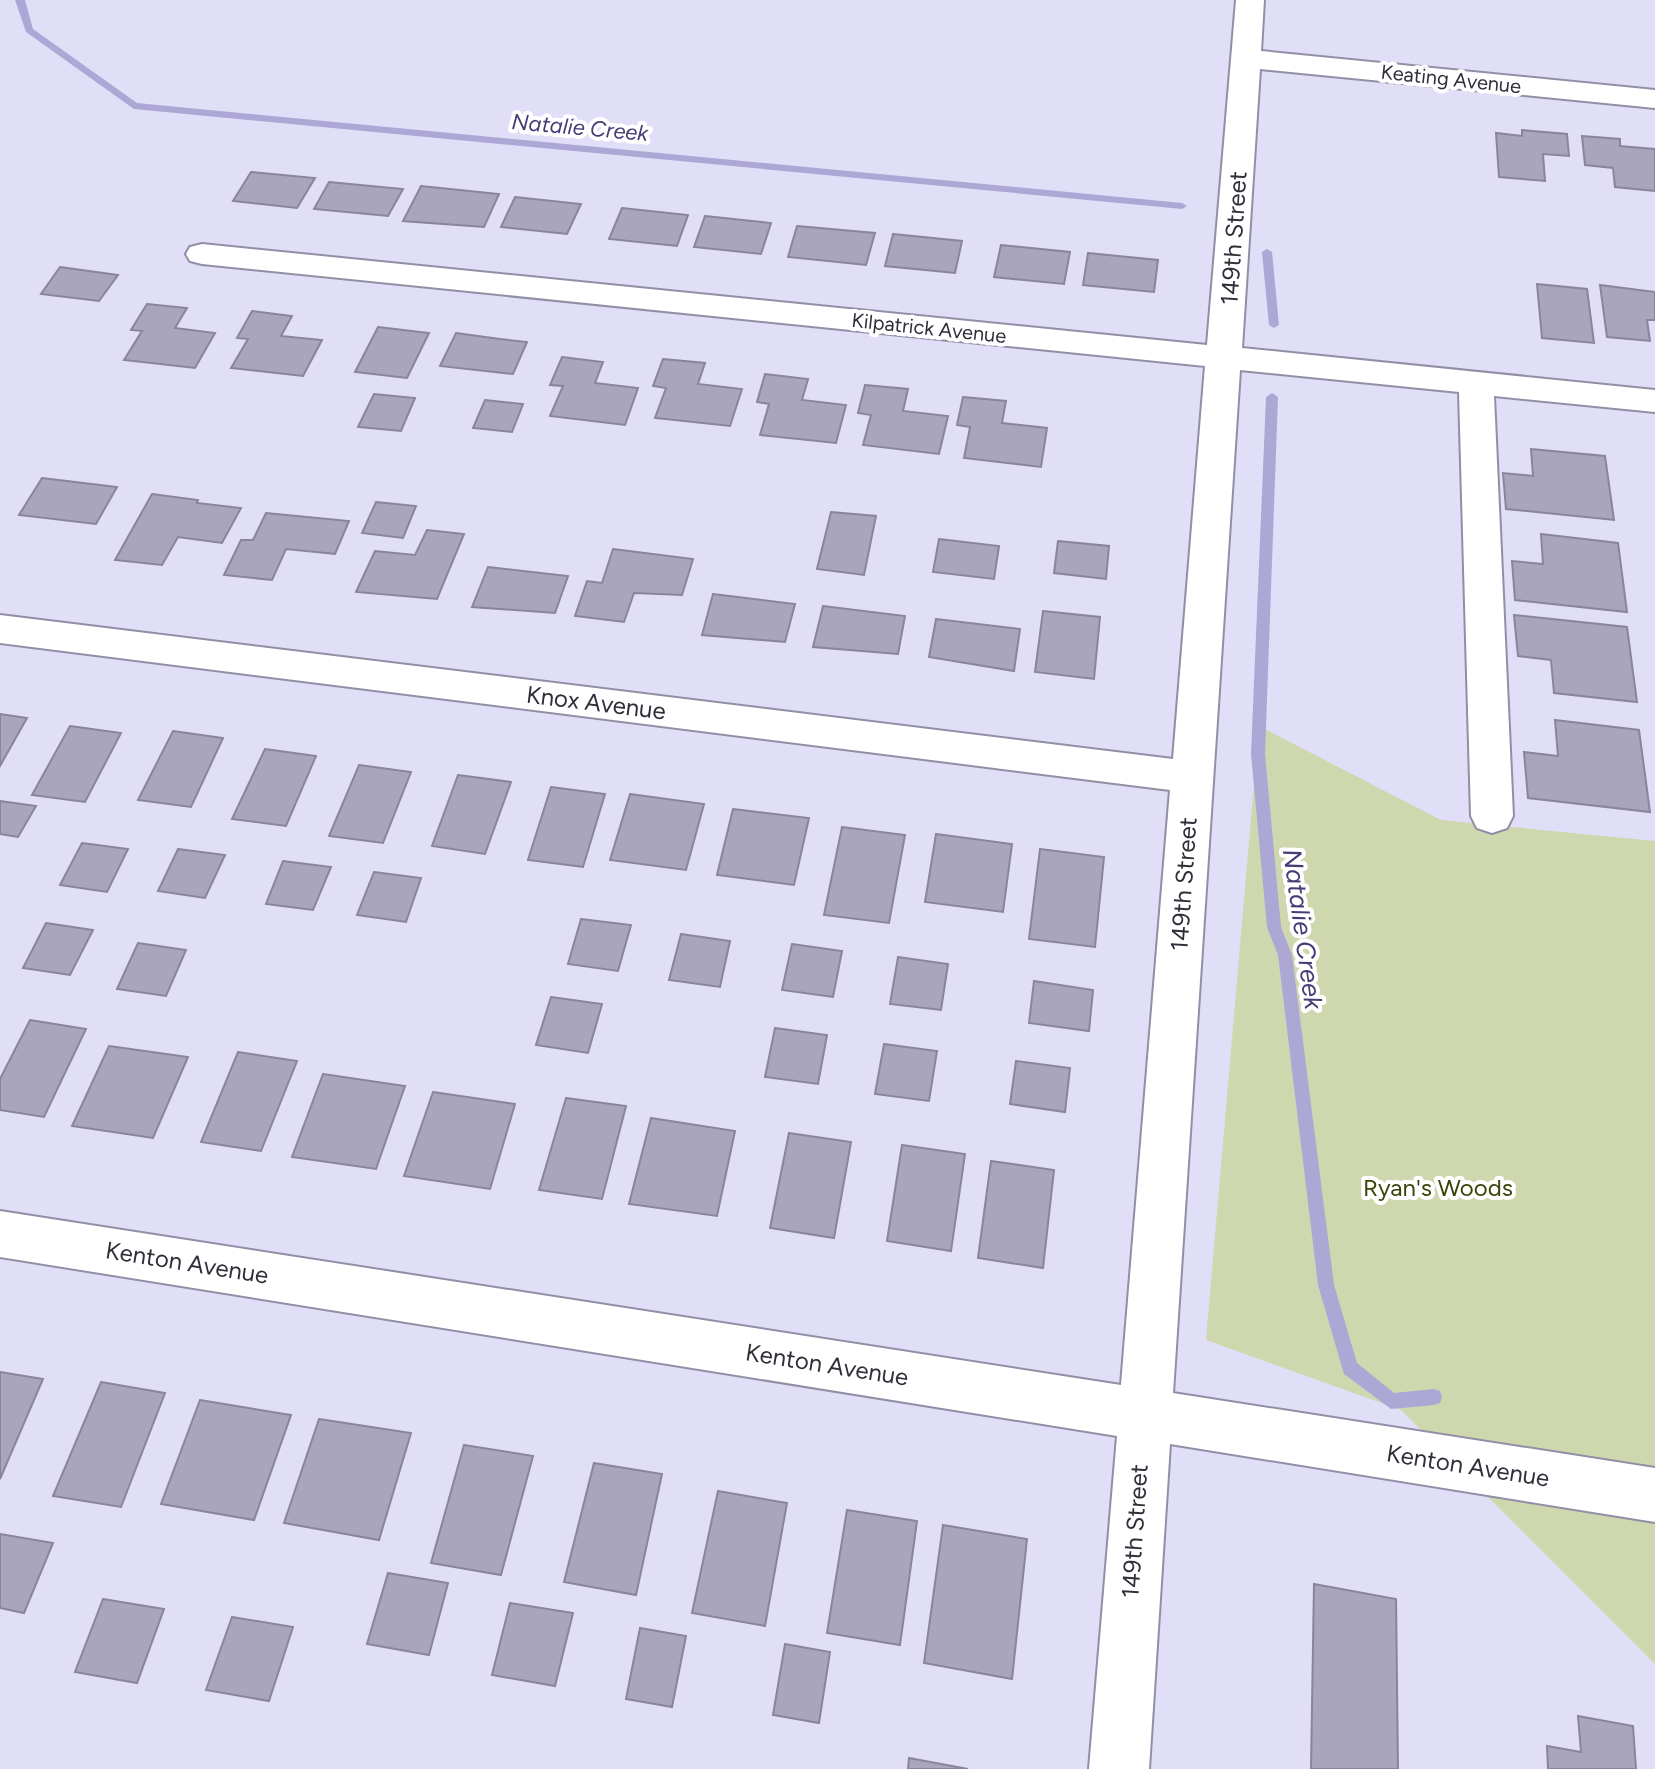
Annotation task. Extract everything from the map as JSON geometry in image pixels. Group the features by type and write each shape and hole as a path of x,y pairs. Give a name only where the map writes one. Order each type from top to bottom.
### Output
{"street":[{"name":"149th Street","path":"1119,1769 1250,0"},
{"name":"Keating Avenue","path":"1247,59 1655,99"},
{"name":"Kilpatrick Avenue","path":"202,254 1655,401"},
{"path":"1476,383 1492,816"},
{"name":"Knox Avenue","path":"0,629 1192,777"},
{"name":"Kenton Avenue","path":"0,1234 1655,1495"}],"green space":[{"name":"Ryan's Woods","path":"1259,726 1441,820 1655,841 1655,1664 1401,1410 1206,1340"}],"building":[{"path":"1522,130 1567,134 1569,156 1543,154 1545,181 1499,177 1496,133 1522,136"},
{"path":"1582,136 1620,139 1620,146 1655,149 1655,191 1615,187 1613,168 1585,165"},
{"path":"251,172 315,178 297,208 233,201"},
{"path":"329,182 403,189 388,216 314,209"},
{"path":"421,186 499,194 484,227 403,221"},
{"path":"515,197 581,204 567,234 501,227"},
{"path":"622,208 688,215 677,246 609,239"},
{"path":"705,216 771,223 761,254 694,247"},
{"path":"797,226 875,233 866,265 788,257"},
{"path":"893,234 962,241 955,273 885,266"},
{"path":"1001,245 1070,252 1064,284 994,277"},
{"path":"1088,253 1158,260 1154,292 1083,285"},
{"path":"60,267 118,275 99,301 41,294"},
{"path":"1537,284 1587,289 1594,343 1542,338"},
{"path":"1600,285 1655,292 1655,320 1647,320 1650,341 1607,337"},
{"path":"147,304 187,308 175,328 215,333 195,368 124,360 142,331 131,330"},
{"path":"252,311 292,316 281,336 322,340 303,376 231,368 248,339 237,338"},
{"path":"378,327 429,333 407,378 355,372"},
{"path":"456,333 527,342 513,374 440,366"},
{"path":"562,357 603,362 595,383 638,388 625,425 550,416 563,386 550,385"},
{"path":"663,359 705,363 698,384 742,389 730,426 655,418 666,388 653,386"},
{"path":"765,374 808,379 802,400 846,405 836,443 760,435 769,404 757,402"},
{"path":"865,385 908,389 903,411 948,416 939,454 863,445 871,415 858,413"},
{"path":"374,394 415,398 401,431 358,427"},
{"path":"963,397 1006,401 1002,423 1047,428 1041,467 964,458 970,427 957,425"},
{"path":"485,400 523,404 512,432 473,428"},
{"path":"1531,449 1605,456 1614,520 1506,509 1503,473 1533,476"},
{"path":"42,478 117,487 96,524 19,515"},
{"path":"152,494 241,508 222,543 178,537 162,565 115,560"},
{"path":"376,502 416,506 403,538 362,533"},
{"path":"831,512 876,516 864,575 817,569"},
{"path":"266,513 349,521 335,554 286,549 272,580 224,575 241,540 253,540"},
{"path":"427,530 464,534 437,599 356,592 375,551 415,555"},
{"path":"1541,534 1618,543 1627,612 1515,600 1512,561 1543,564"},
{"path":"939,539 999,546 994,579 933,572"},
{"path":"1058,541 1109,546 1106,579 1054,573"},
{"path":"613,549 693,559 682,595 634,593 624,622 575,616 587,581 602,583"},
{"path":"488,567 568,576 555,613 472,607"},
{"path":"713,594 795,604 785,642 702,635"},
{"path":"823,606 905,616 898,654 813,647"},
{"path":"1043,611 1100,617 1094,679 1035,672"},
{"path":"1514,615 1627,627 1637,702 1554,693 1551,660 1518,656"},
{"path":"936,619 1020,629 1014,671 929,657"},
{"path":"0,714 27,718 0,766"},
{"path":"1555,720 1639,730 1650,812 1528,798 1524,752 1558,756"},
{"path":"70,726 121,733 85,802 32,795"},
{"path":"173,731 223,738 191,807 138,800"},
{"path":"265,749 316,756 286,826 232,819"},
{"path":"359,765 411,772 383,843 329,836"},
{"path":"458,775 511,782 485,854 432,846"},
{"path":"551,787 605,794 583,867 528,860"},
{"path":"630,794 704,804 686,870 610,860"},
{"path":"0,801 36,806 18,837 0,834"},
{"path":"733,809 809,818 794,885 717,875"},
{"path":"842,827 905,835 889,923 824,915"},
{"path":"936,834 1012,844 1003,912 925,902"},
{"path":"82,843 128,849 107,892 60,885"},
{"path":"178,849 225,855 205,898 158,891"},
{"path":"1040,849 1104,857 1095,947 1029,939"},
{"path":"283,861 331,867 313,910 266,904"},
{"path":"374,872 421,878 406,922 357,915"},
{"path":"581,919 631,925 618,971 568,964"},
{"path":"46,923 93,930 70,975 23,968"},
{"path":"681,934 730,941 720,987 669,980"},
{"path":"138,943 186,950 166,996 117,989"},
{"path":"792,944 842,951 833,997 782,990"},
{"path":"898,957 948,964 941,1010 890,1004"},
{"path":"1034,981 1093,990 1089,1031 1029,1023"},
{"path":"551,997 602,1004 588,1053 536,1045"},
{"path":"30,1020 86,1029 44,1117 0,1110 0,1079"},
{"path":"775,1028 827,1035 818,1084 765,1077"},
{"path":"884,1044 937,1051 929,1101 875,1094"},
{"path":"109,1046 188,1057 153,1138 72,1126"},
{"path":"238,1052 297,1061 261,1151 201,1142"},
{"path":"1016,1061 1070,1068 1065,1112 1010,1104"},
{"path":"323,1074 405,1086 376,1169 292,1157"},
{"path":"433,1092 515,1104 490,1189 404,1176"},
{"path":"566,1098 626,1106 602,1199 539,1190"},
{"path":"651,1118 735,1131 717,1216 629,1204"},
{"path":"789,1133 851,1142 834,1238 770,1228"},
{"path":"902,1145 965,1154 951,1251 887,1241"},
{"path":"991,1161 1054,1170 1043,1268 978,1258"},
{"path":"0,1372 43,1379 0,1479"},
{"path":"101,1382 165,1393 121,1507 53,1496"},
{"path":"200,1400 291,1415 254,1520 161,1504"},
{"path":"319,1419 411,1433 379,1540 284,1523"},
{"path":"464,1445 533,1456 501,1575 431,1563"},
{"path":"594,1463 662,1474 636,1595 564,1582"},
{"path":"718,1491 787,1503 765,1626 692,1613"},
{"path":"847,1510 917,1521 900,1645 827,1633"},
{"path":"943,1525 1027,1539 1012,1679 924,1663"},
{"path":"0,1534 53,1543 24,1613 0,1608"},
{"path":"388,1573 448,1583 429,1655 367,1644"},
{"path":"1314,1584 1396,1599 1398,1769 1311,1769"},
{"path":"103,1599 164,1609 137,1683 75,1672"},
{"path":"510,1603 573,1613 555,1686 492,1675"},
{"path":"232,1617 293,1627 269,1701 206,1690"},
{"path":"640,1628 686,1636 672,1707 626,1699"},
{"path":"785,1644 830,1652 819,1723 773,1715"},
{"path":"1578,1716 1633,1726 1636,1769 1548,1769 1547,1746 1581,1752"},
{"path":"909,1758 968,1769 908,1769"}],"waterway":[{"name":"Natalie Creek","path":"20,0 29,30 134,106 1182,206"},
{"name":"Natalie Creek","path":"1267,252 1274,325"},
{"name":"Natalie Creek","path":"1272,397 1258,754 1274,927 1285,955 1326,1285 1350,1368 1391,1401 1434,1397"}]}
